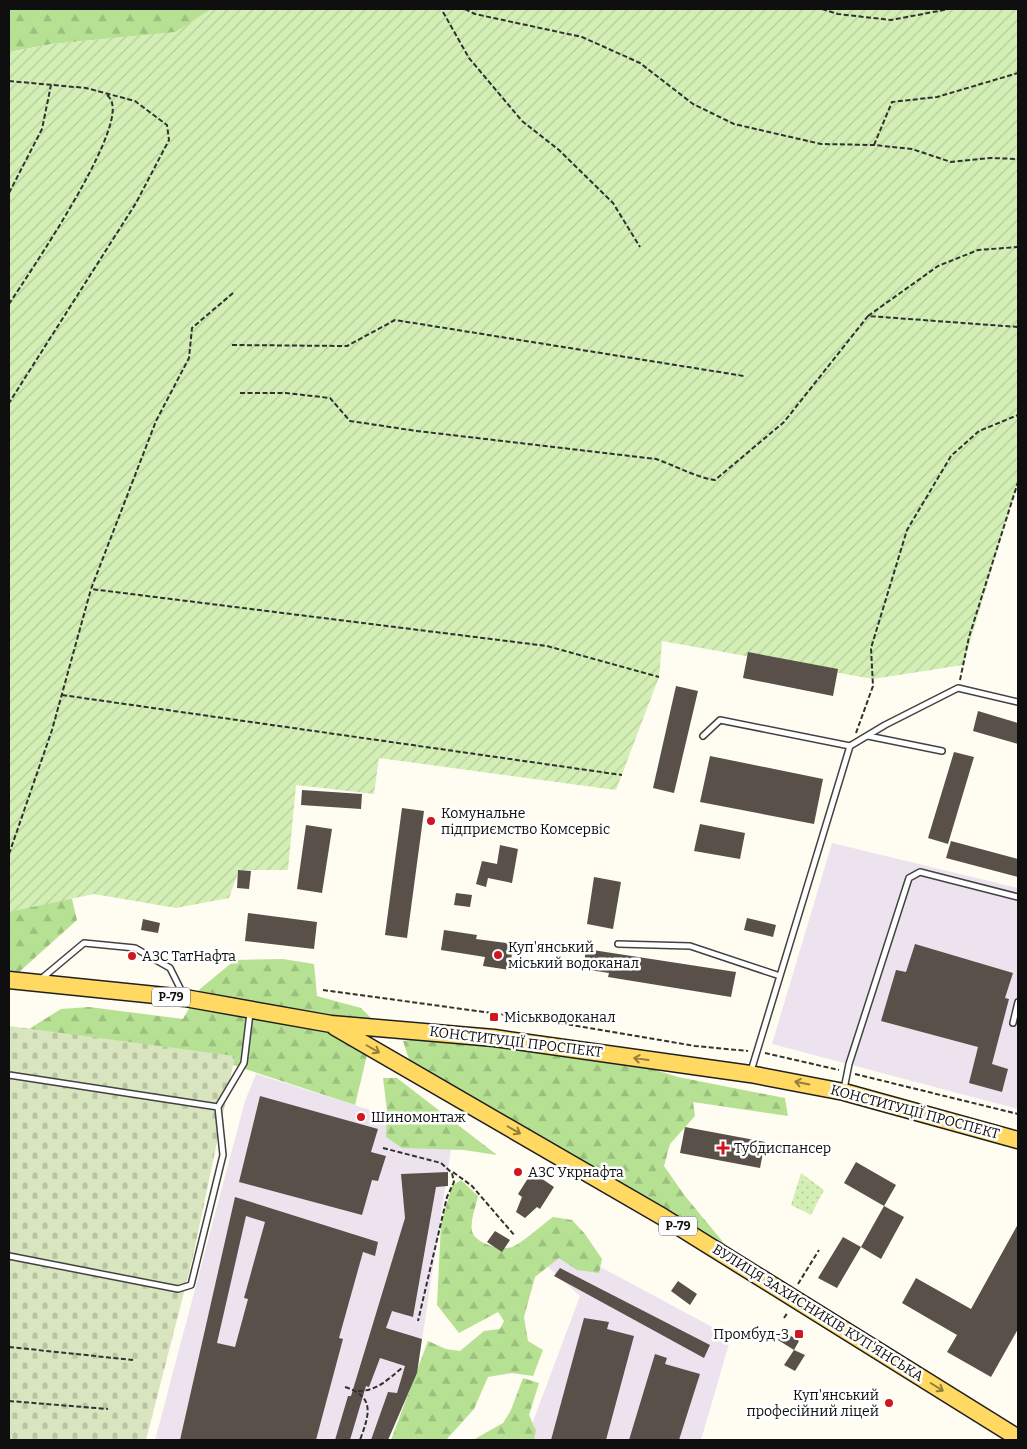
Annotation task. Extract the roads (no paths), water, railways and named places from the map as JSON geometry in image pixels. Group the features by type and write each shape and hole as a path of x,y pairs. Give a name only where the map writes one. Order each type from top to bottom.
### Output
{"main road":[{"name":"КОНСТИТУЦІЇ ПРОСПЕКТ","path":"9,980 185,998 331,1024 494,1038 750,1074 844,1092 1018,1140"},
{"name":"ВУЛИЦЯ ЗАХИСНИКІВ КУП'ЯНСЬКА","path":"331,1024 663,1217 1018,1438"}],"lane":[{"path":"703,736 720,720 850,746 958,688 1018,702"},
{"path":"867,736 942,751"},
{"path":"750,1074 850,746"},
{"path":"844,1092 847,1072 909,878 920,872 1018,896"},
{"path":"37,982 84,943 135,948 170,968 185,998"},
{"path":"618,944 690,946 780,976"},
{"path":"1013,1023 1018,1002"},
{"path":"9,1256 178,1288 191,1285 223,1155 218,1107 244,1063 250,1010"},
{"path":"9,1075 218,1107"}],"place":[{"name":"Комунальне пiдприємство Комсервiс","path":"431,821"},
{"name":"Куп'янський міський водоканал","path":"498,955"},
{"name":"АЗС ТатНафта","path":"132,956"},
{"name":"Міськводоканал","path":"494,1017"},
{"name":"Шиномонтаж","path":"361,1117"},
{"name":"Тубдиспансер","path":"723,1148"},
{"name":"АЗС Укрнафта","path":"518,1172"},
{"name":"Промбуд-3","path":"799,1334"},
{"name":"Куп'янський професійний ліцей","path":"889,1403"}]}
